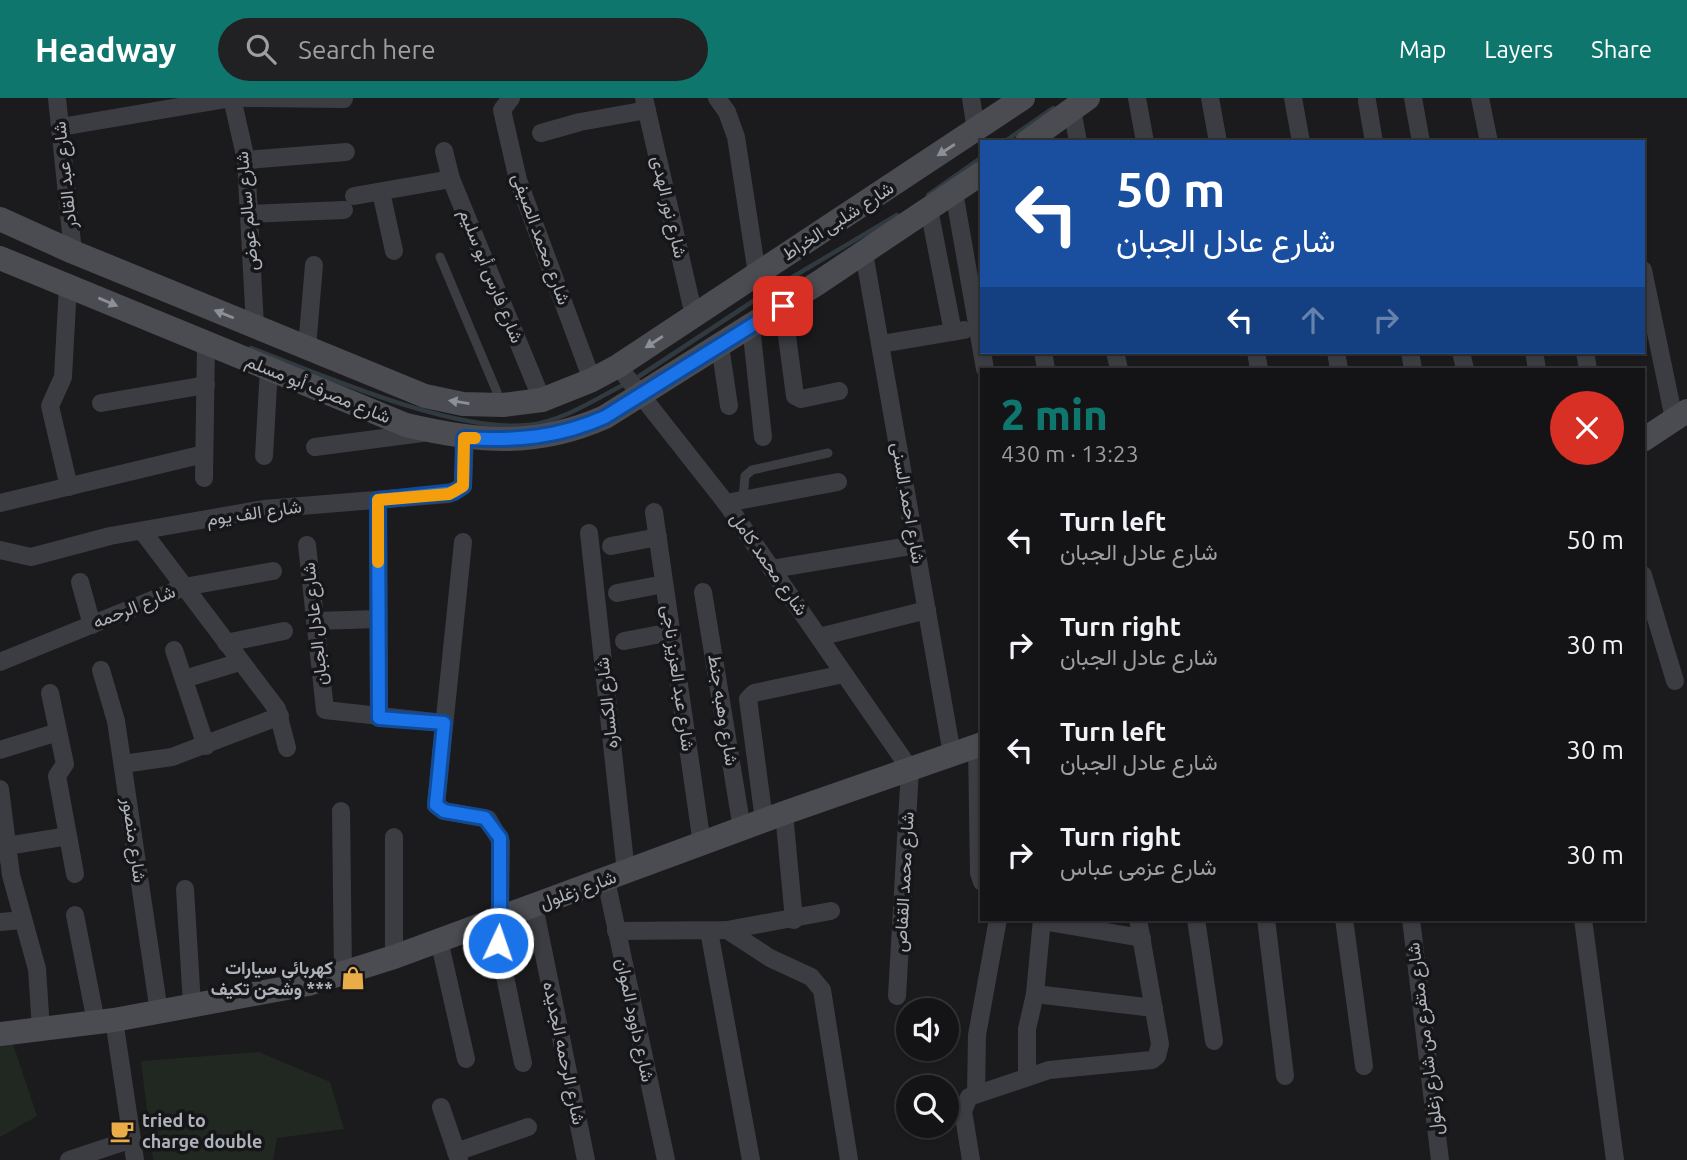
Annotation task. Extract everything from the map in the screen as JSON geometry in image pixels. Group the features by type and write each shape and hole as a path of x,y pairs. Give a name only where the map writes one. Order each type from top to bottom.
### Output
{"street":[{"name":"شارع عبد القادر","path":"57,98 73,252"},
{"path":"61,127 232,98"},
{"name":"شارع سالم عوض","path":"232,98 246,160 255,326"},
{"path":"244,98 344,99"},
{"name":"شارع محمد الصيفى","path":"510,98 502,110 518,180 592,380"},
{"path":"717,98 727,112 736,137 757,274"},
{"path":"971,98 976,130"},
{"name":"شارع شلبى الخراط","path":"620,369 694,316 1023,98"},
{"path":"1137,98 1145,140"},
{"path":"1210,98 1218,140"},
{"path":"1293,98 1301,140"},
{"path":"1413,98 1421,140"},
{"path":"1480,98 1489,140"},
{"path":"1367,101 1374,140"},
{"path":"541,133 645,104"},
{"name":"شارع نور الهدى","path":"645,104 694,316"},
{"path":"1030,140 1080,104"},
{"path":"1078,140 1080,104"},
{"name":"شارع فارس أبو سليم","path":"444,151 451,180 542,400"},
{"path":"246,160 345,152"},
{"path":"639,390 720,346 980,174"},
{"path":"250,214 349,203 381,191 451,180"},
{"path":"381,191 394,251"},
{"path":"954,192 980,340"},
{"path":"929,209 953,332"},
{"name":"شارع مصرف أبو مسلم","path":"0,219 73,252 307,347 336,381 406,425 464,438 501,440 573,431 605,417 639,390"},
{"name":"شارع احمد السنى","path":"864,253 952,754"},
{"name":"شارع مصرف أبو مسلم","path":"0,258 269,368 463,404 503,405 542,400 620,369"},
{"path":"307,347 314,265"},
{"path":"1645,278 1680,415 1645,439"},
{"path":"68,285 63,377 50,406 69,487"},
{"path":"783,306 795,396 801,399 839,391"},
{"path":"751,326 763,437"},
{"path":"881,345 978,328"},
{"path":"204,478 206,344"},
{"path":"720,346 729,406"},
{"path":"264,456 269,368"},
{"name":"شارع محمد كامل","path":"620,369 735,501 772,569 910,769"},
{"path":"101,403 206,385"},
{"path":"315,447 435,432"},
{"name":"شارع الف يوم","path":"0,550 25,558 110,536 264,509 449,494 463,486 464,438"},
{"path":"0,503 204,454"},
{"path":"735,501 838,482"},
{"path":"378,500 379,718"},
{"name":"شارع عبد العزيز ناجى","path":"654,512 702,844"},
{"path":"143,532 281,716 287,748"},
{"name":"شارع الكساره","path":"589,533 616,876"},
{"path":"611,546 658,537"},
{"path":"463,542 436,805 444,811 485,818 499,834 497,918 523,1063"},
{"name":"شارع عادل الجبان","path":"307,545 325,710 444,723"},
{"path":"772,569 916,545"},
{"name":"شارع الرحمه","path":"0,662 184,587 273,571"},
{"path":"80,582 92,625"},
{"path":"1645,582 1675,681"},
{"path":"617,593 664,584"},
{"name":"شارع وهبه جنط","path":"703,593 763,820"},
{"path":"819,637 927,610"},
{"path":"315,621 378,620"},
{"path":"226,643 284,631"},
{"path":"624,641 671,632"},
{"path":"174,650 192,688 206,746"},
{"path":"192,688 240,662"},
{"name":"شارع منصور","path":"101,670 116,722 159,1012"},
{"path":"793,920 763,820 747,703 754,693 844,674"},
{"path":"50,693 65,764 57,776 75,874"},
{"path":"122,764 172,757 281,716"},
{"path":"0,750 58,732"},
{"path":"979,745 980,876"},
{"name":"شارع زغلول","path":"0,1034 105,1021 308,984 394,957 763,820 979,745"},
{"name":"شارع محمد القفاص","path":"897,996 910,769"},
{"path":"0,789 5,876 23,920 37,969 41,1030"},
{"path":"341,810 343,973"},
{"path":"4,834 68,836"},
{"path":"394,837 394,957"},
{"name":"شارع داوود الموان","path":"616,876 616,931 666,1160"},
{"path":"185,889 192,1005"},
{"name":"شارع الرحمه الجديده","path":"534,906 586,1160"},
{"path":"616,931 718,931 793,920 831,911"},
{"path":"75,915 105,1021 135,1160"},
{"path":"0,922 23,920"},
{"path":"976,1094 977,1035 998,921"},
{"path":"1027,1076 1027,1029 1035,993 1042,921"},
{"path":"1048,921 1142,938"},
{"path":"971,1160 963,1111 968,1097 1049,1070 1152,1060 1161,1050 1138,921"},
{"path":"1196,921 1214,1041"},
{"path":"1266,921 1285,1076"},
{"path":"1344,921 1364,1066"},
{"name":"شارع متفرع من شارع زغلول","path":"1411,921 1440,1160"},
{"path":"1583,921 1615,1160"},
{"path":"718,931 751,1160"},
{"path":"718,931 811,977 822,990 849,1160"},
{"path":"439,940 466,1059"},
{"path":"1035,993 1154,1008"},
{"path":"441,1107 458,1156 528,1127"},
{"path":"69,1160 132,1139"}],"lane":[{"path":"440,257 503,405"},
{"path":"735,501 745,476 752,470 828,453"}],"shaded area":[{"path":"12,1041 37,1116 0,1137 0,1042"},
{"path":"259,1052 330,1082 344,1129 277,1138 273,1160 153,1160 141,1061"}],"waterway":[{"path":"1007,140 1053,108"},
{"path":"928,195 980,158"},
{"path":"635,379 764,294 897,215"},
{"path":"251,348 388,400 463,420 498,425 528,425 554,419 627,383"}],"slow traffic":[{"path":"378,562 378,500 449,494 459,490 463,486 464,438 475,438"}],"place":[{"name":"كهربائي سيارات وشحن تكيف ***","path":"353,978"},
{"name":"tried to charge double","path":"122,1131"}],"route":[{"path":"498,943 493,919 500,917 499,834 485,818 444,811 436,805 444,723 379,718 378,500 449,494 459,490 463,486 464,438 537,438 573,431 605,417 783,306"}]}
